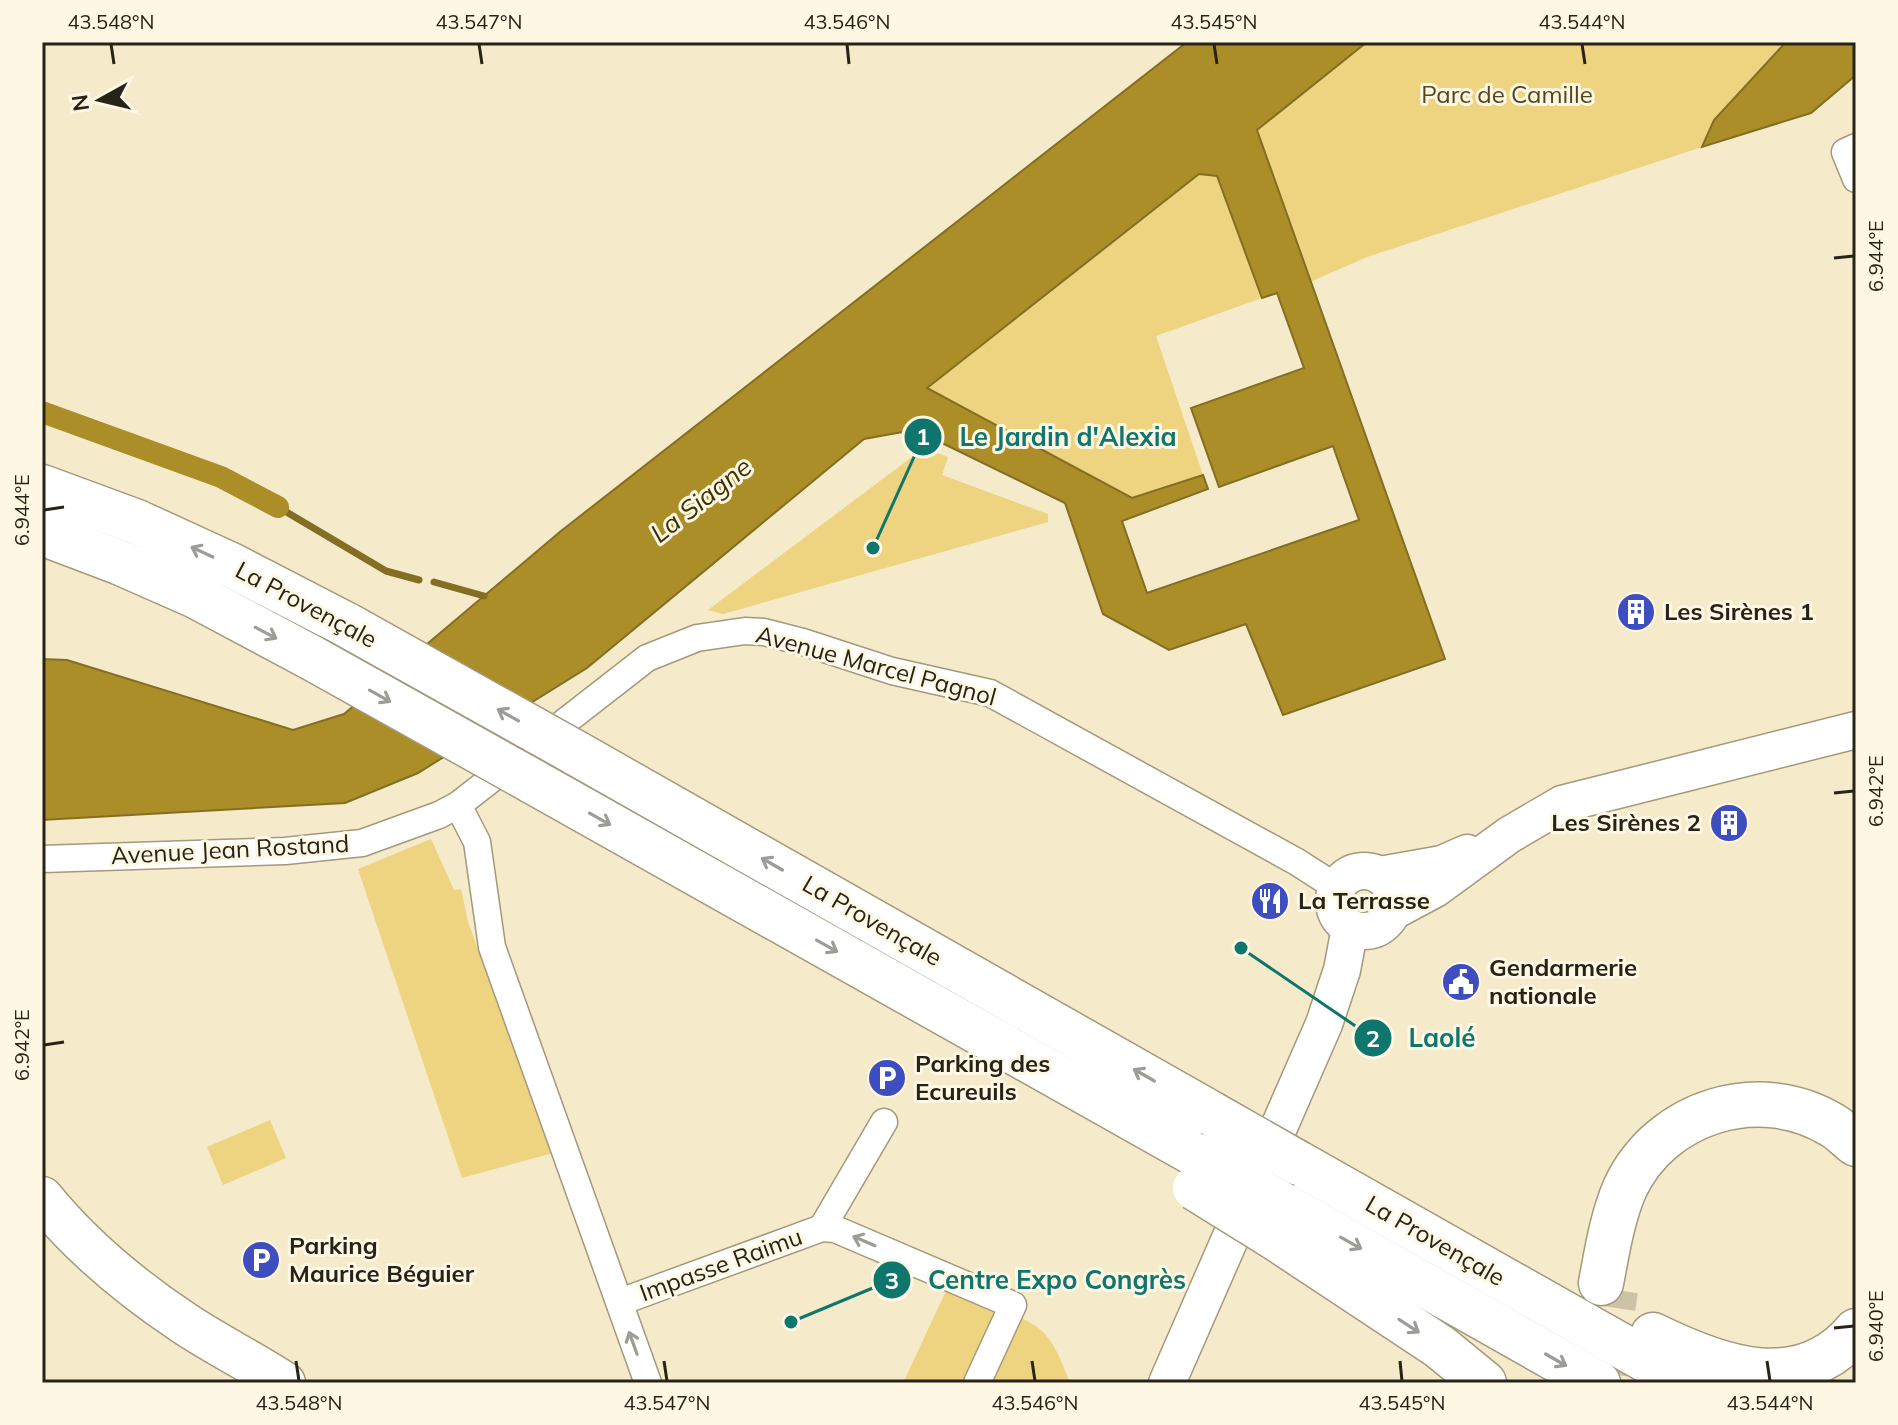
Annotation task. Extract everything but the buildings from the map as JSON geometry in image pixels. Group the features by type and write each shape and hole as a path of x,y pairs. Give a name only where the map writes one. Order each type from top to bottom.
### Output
{"highway":[{"name":"La Provençale","path":"42,487 137,522 231,565 347,625 1687,1383"},
{"name":"La Provençale","path":"42,533 196,596 312,658 980,1032 1278,1221 1598,1383"},
{"path":"1856,1144 1832,1125 1785,1107 1745,1104 1706,1112 1680,1126 1668,1133 1642,1160 1625,1189 1610,1236 1608,1286 1641,1195 1656,1169 1681,1146 1712,1128 1745,1120 1781,1123 1821,1139 1856,1172"},
{"path":"1278,1221 1484,1383"},
{"path":"1498,1276 1638,1327 1698,1357 1729,1367 1761,1372 1795,1369 1824,1357 1856,1331"}],"main road":[{"path":"42,1198 72,1231 148,1298 284,1383"},
{"path":"42,1228 57,1246 148,1325 234,1383"}],"street":[{"path":"1856,147 1845,152 1856,179"},
{"name":"Avenue Marcel Pagnol","path":"458,805 647,658 697,638 725,632 764,632 892,671 990,693 1297,862 1336,887"},
{"path":"1392,912 1393,892 1389,882 1380,875 1366,870 1357,871 1342,879 1336,887 1334,906 1337,915 1350,928 1360,931 1379,927 1392,912 1435,889 1509,835 1562,804 1856,730"},
{"path":"458,805 477,842 492,947 648,1383"},
{"name":"Avenue Jean Rostand","path":"42,859 285,851 362,843 458,805"},
{"path":"1380,875 1442,864 1509,835"},
{"path":"1167,1383 1324,1024 1342,970 1350,928"},
{"name":"Impasse Raimu","path":"822,1228 884,1122"},
{"name":"Impasse Raimu","path":"620,1302 822,1228 835,1229 1013,1305 977,1383"}],"green space":[{"name":"Parc de Camille","path":"1367,42 1786,42 1714,120 1702,147 1367,257 1310,282 1257,129"},
{"path":"1199,174 1216,176 1262,298 1156,336 1203,475 1132,499 926,388"},
{"path":"924,448 948,457 942,475 1048,514 1048,522 723,614 708,610"},
{"path":"431,839 454,890 461,889 468,922 553,1153 462,1178 358,869"},
{"path":"270,1120 286,1158 223,1185 207,1147"},
{"path":"946,1291 1024,1319 1035,1326 1053,1344 1070,1383 903,1383"}],"water":[{"name":"La Siagne","path":"1187,42 1367,42 1257,130 1445,659 1283,715 1246,624 1169,650 1103,614 1065,503 942,443 908,431 864,439 587,668 418,773 345,803 42,820 42,659 67,660 293,730 344,714 561,531","holes":["1199,174 1217,176 1262,298 1277,293 1304,368 1191,408 1219,487 1333,446 1359,520 1147,593 1122,521 1208,489 1203,475 1132,498 927,388"]},
{"path":"1786,42 1856,42 1856,75 1811,113 1702,147 1714,120"}],"waterway":[{"path":"42,412 221,477 278,507"},
{"path":"278,507 386,571 419,580"},
{"path":"434,582 484,596"}],"tunnel":[{"path":"1604,1373 1616,1290"}],"place":[{"name":"Le Jardin d'Alexia","path":"873,548"},
{"name":"Les Sirènes 1","path":"1636,612"},
{"name":"Les Sirènes 2","path":"1729,823"},
{"name":"La Terrasse","path":"1270,901"},
{"name":"Laolé","path":"1241,948"},
{"name":"Gendarmerie nationale","path":"1461,982"},
{"name":"Parking des Ecureuils","path":"887,1078"},
{"name":"Parking Maurice Béguier","path":"261,1260"},
{"name":"Centre Expo Congrès","path":"791,1322"}]}
